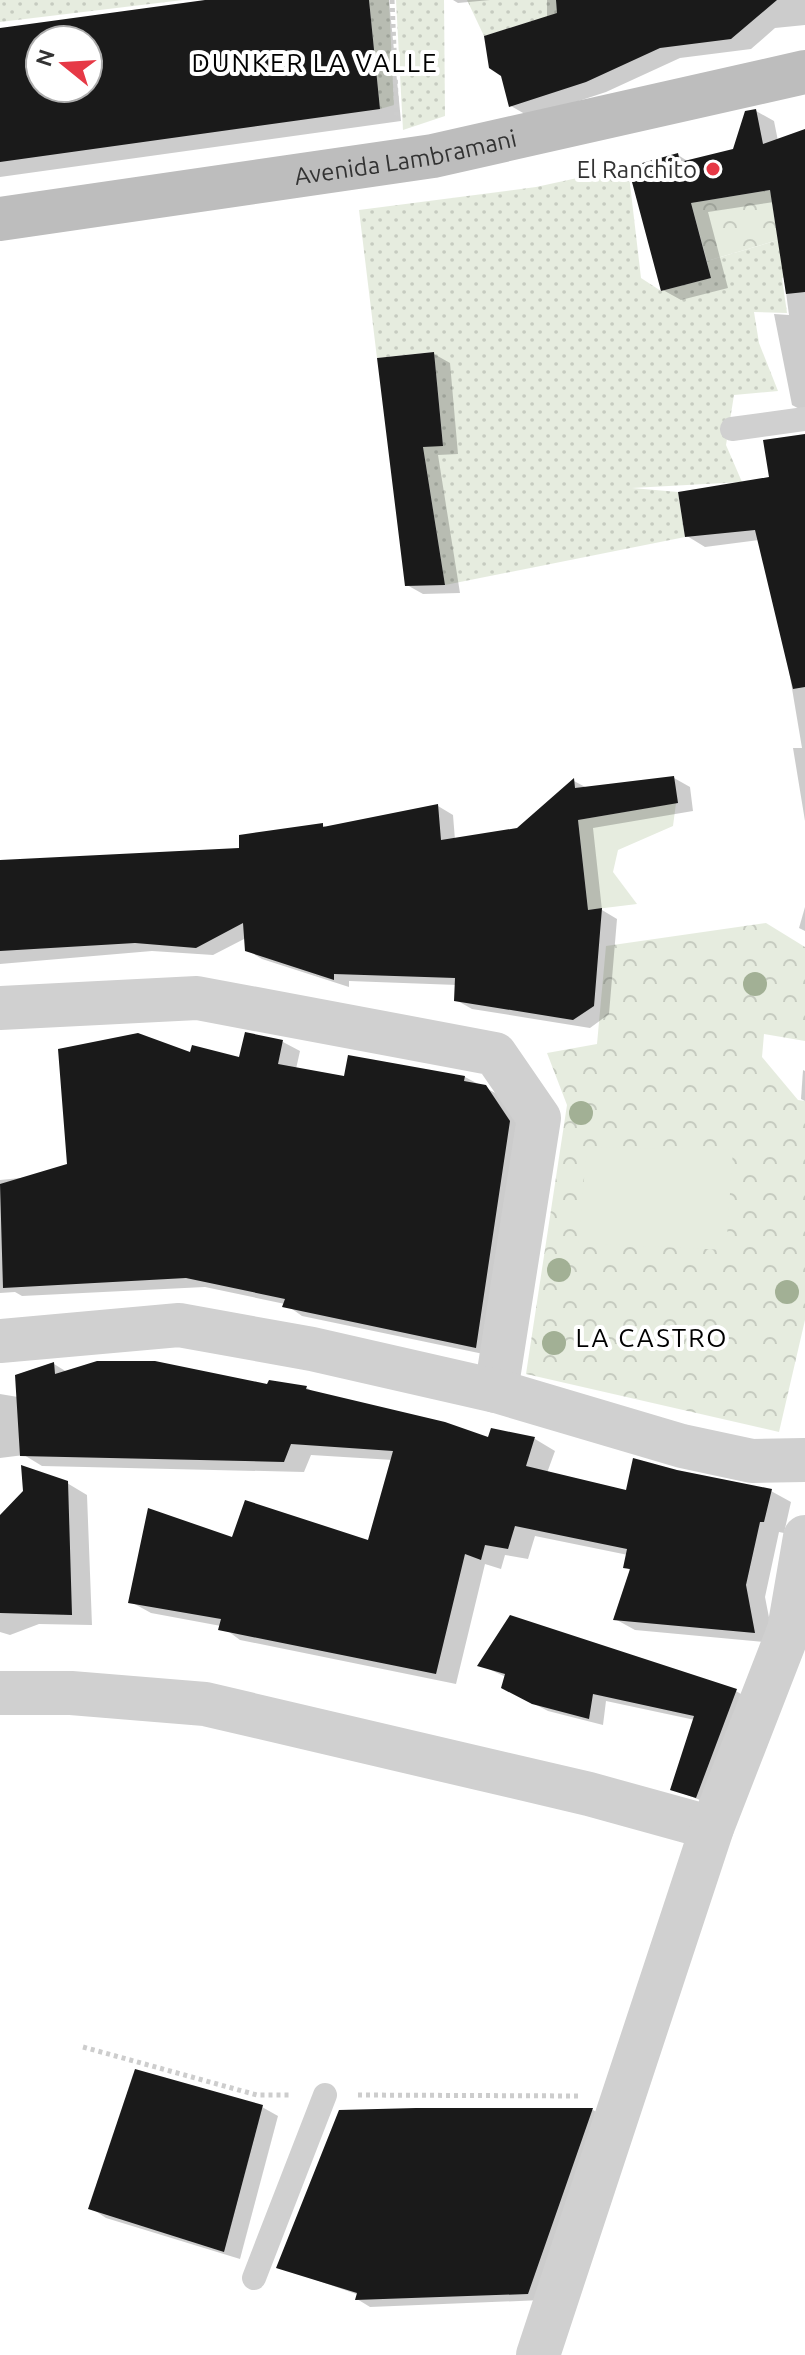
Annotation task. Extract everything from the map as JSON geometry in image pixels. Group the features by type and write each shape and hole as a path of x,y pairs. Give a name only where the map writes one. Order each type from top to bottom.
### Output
{"main road":[{"name":"Avenida Lambramani","path":"0,219 399,162 805,72"}],"street":[{"path":"0,1008 197,998 495,1054 539,1118 496,1391"},
{"path":"0,1341 179,1325 312,1349 496,1391 682,1446 752,1461 805,1460"},
{"path":"538,2355 712,1828 789,1630 805,1537"},
{"path":"0,1693 71,1693 205,1704 589,1794 712,1828"}],"lane":[{"path":"732,429 805,419"},
{"path":"254,2278 325,2095"}],"path":[{"path":"392,0 399,162"}],"green space":[{"path":"0,0 183,0 0,22"},
{"path":"369,0 389,0 394,105 380,109"},
{"path":"396,0 444,0 445,116 403,130"},
{"path":"467,0 556,0 566,86 536,20 484,36"},
{"path":"628,167 641,278 661,291 710,278 707,261 778,240 804,272 782,278 787,313 754,312 759,343 778,391 734,395 726,445 742,482 632,488 678,492 685,537 445,585 423,447 443,445 434,352 377,358 359,210 536,187"},
{"path":"770,190 778,240 707,261 691,203"},
{"path":"676,803 673,826 618,850 613,872 637,904 588,910 578,820"},
{"path":"766,923 805,947 805,1041 764,1034 762,1057 798,1100 805,1101 805,1320 779,1432 526,1374 567,1105 547,1053 597,1044 606,946"},
{"path":"587,1147 733,1150 726,1250 578,1243"}],"building":[{"path":"205,0 369,0 380,109 0,162 0,28 24,25 24,104 104,104 104,24 29,24"},
{"path":"556,0 777,0 731,39 660,48 586,82 509,107 501,76 489,68 484,36 557,13"},
{"path":"756,109 763,144 805,129 805,292 786,294 770,190 691,203 711,278 661,291 628,167 678,153 680,162 733,149 745,111"},
{"path":"434,352 443,446 423,447 445,585 405,586 377,358"},
{"path":"805,434 805,687 793,689 755,530 685,537 678,492 769,477 763,440"},
{"path":"674,776 678,803 578,820 588,910 602,908 594,1006 573,1020 454,1001 455,978 334,974 334,980 245,951 243,923 196,948 135,943 0,951 0,860 239,848 239,835 323,823 323,827 438,804 441,840 517,828 574,778 575,788"},
{"path":"245,1032 283,1040 278,1064 344,1076 348,1055 465,1076 464,1081 486,1085 510,1121 476,1348 282,1307 285,1299 186,1278 3,1288 0,1184 67,1164 58,1049 138,1033 190,1052 192,1045 239,1057"},
{"path":"97,1361 155,1361 267,1384 269,1380 307,1386 306,1389 445,1422 488,1437 491,1428 535,1437 526,1466 626,1490 633,1458 772,1489 764,1522 760,1522 746,1585 755,1633 613,1620 630,1569 623,1568 627,1549 515,1526 508,1549 485,1545 481,1560 465,1554 436,1674 218,1630 221,1619 128,1603 148,1508 232,1537 245,1500 368,1540 393,1451 291,1444 284,1462 20,1456 15,1375 54,1362 55,1374"},
{"path":"21,1465 68,1481 72,1615 0,1613 0,1515 23,1491"},
{"path":"510,1615 737,1689 696,1798 670,1790 694,1716 593,1694 589,1719 532,1704 501,1688 505,1674 477,1666"},
{"path":"135,2069 263,2105 224,2252 88,2209"},
{"path":"593,2108 528,2294 355,2300 357,2293 276,2268 339,2110"}],"place":[{"name":"El Ranchito","path":"713,169"}],"district":[{"name":"DUNKER LA VALLE","path":"315,62"},
{"name":"LA CASTRO","path":"652,1337"}]}
